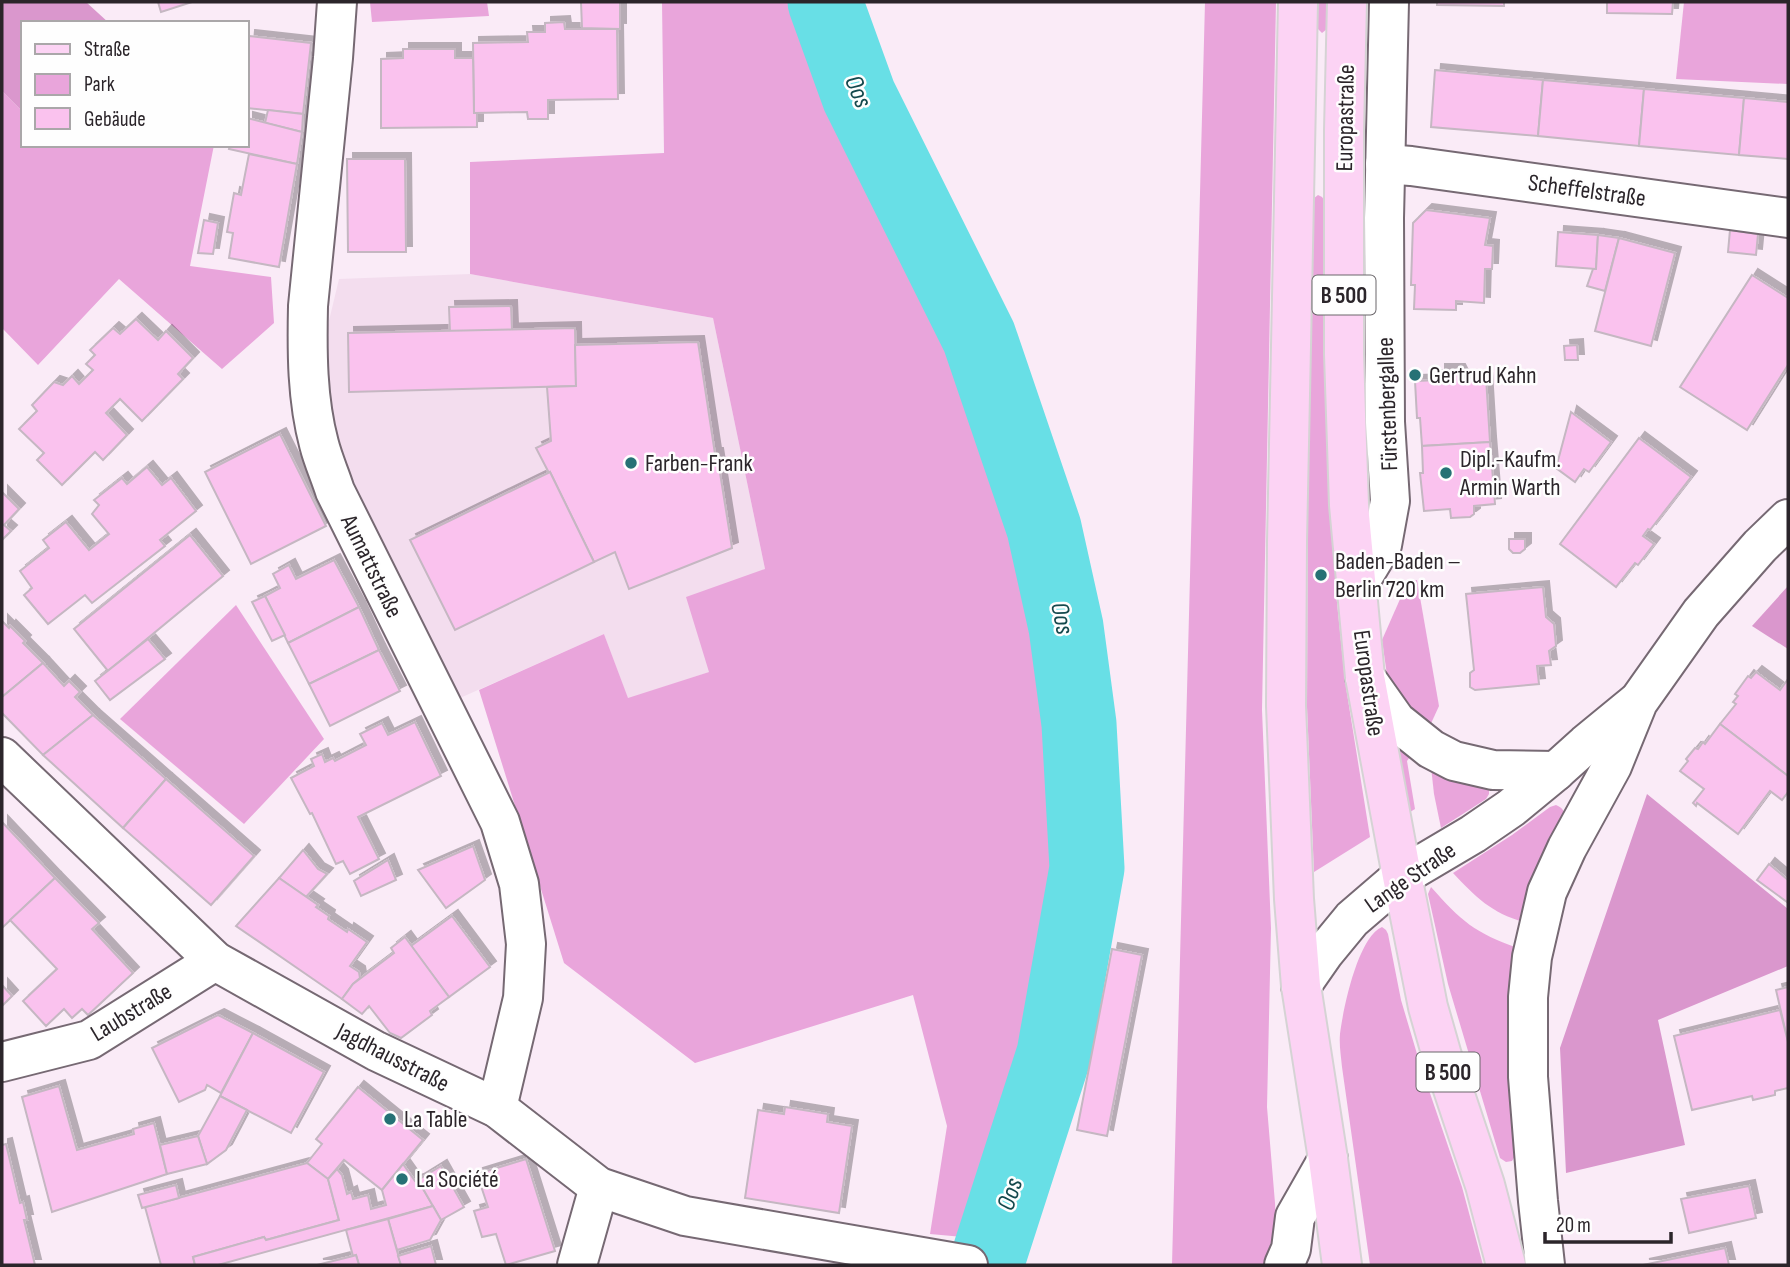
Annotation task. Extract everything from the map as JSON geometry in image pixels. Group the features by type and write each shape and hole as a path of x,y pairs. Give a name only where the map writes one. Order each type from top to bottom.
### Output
{"main road":[{"name":"Europastraße","path":"1298,2 1286,706 1294,899 1301,986"},
{"name":"Europastraße","path":"1347,2 1344,354 1349,505 1365,677 1428,1007 1485,1185 1506,1265"},
{"name":"B 500","path":"1301,986 1342,1265"}],"street":[{"name":"Aumattstraße","path":"337,2 307,306 310,400 318,443 335,491 500,822 519,884 526,944 523,998 497,1108"},
{"name":"Fürstenbergallee","path":"1356,588 1382,545 1390,501 1385,422 1384,218 1389,2"},
{"name":"Scheffelstraße","path":"1385,163 1788,218"},
{"name":"Lange Straße","path":"1545,1265 1528,1077 1528,997 1532,957 1547,892 1567,848 1612,766 1638,702 1702,613 1760,546 1788,519"},
{"path":"1365,677 1396,721 1431,749 1454,761 1493,770 1556,771"},
{"name":"Lange Straße","path":"1301,986 1352,919 1402,876 1473,834 1511,807 1638,702"},
{"name":"Jagdhausstraße","path":"2,757 215,961 376,1051 497,1108 599,1186 684,1216 968,1265"},
{"name":"Laubstraße","path":"2,1062 89,1040 215,961"},
{"path":"1284,1265 1291,1249 1294,1217 1328,1158"},
{"path":"577,1265 599,1186"}],"shaded area":[{"path":"2,2 86,2 107,21 21,21 21,110 2,91"},
{"path":"470,274 713,318 765,569 709,672 628,699 604,634 442,706 310,400 339,279"},
{"path":"1788,586 1788,649 1752,626"},
{"path":"1647,794 1788,909 1788,966 1658,1020 1685,1145 1566,1173 1560,1048"}],"green space":[{"path":"370,2 487,2 489,16 372,22"},
{"path":"662,2 803,2 803,10 868,195 961,374 1046,627 1065,827 1044,1003 985,1239 930,1234 947,1126 913,995 695,1063 564,963 479,690 604,634 628,698 709,672 686,597 765,569 713,318 470,274 470,162 664,153"},
{"path":"1205,2 1276,2 1262,710 1271,928 1267,1107 1276,1226 1264,1265 1172,1265"},
{"path":"1317,2 1328,2 1327,29 1322,33 1317,28"},
{"path":"1684,2 1788,2 1788,84 1676,79"},
{"path":"2,91 21,110 21,147 214,147 190,266 271,277 274,323 222,369 119,279 38,365 2,328"},
{"path":"1318,195 1324,200 1323,286 1336,593 1345,681 1370,837 1314,872 1307,707 1308,494 1313,199"},
{"path":"1417,580 1439,706 1428,730 1405,708 1387,675 1382,640 1408,581"},
{"path":"236,605 324,739 244,824 120,719"},
{"path":"1402,748 1412,754 1407,761 1415,809 1410,812 1398,752"},
{"path":"1431,767 1489,789 1489,794 1486,799 1441,828"},
{"path":"1556,805 1563,810 1564,819 1524,922 1502,914 1485,903 1453,873 1550,807"},
{"path":"1431,887 1470,925 1490,937 1518,948 1516,1154 1512,1161 1506,1162 1500,1158 1448,984 1428,894"},
{"path":"1382,927 1388,934 1401,1000 1462,1187 1483,1265 1370,1265 1340,1038 1348,992 1359,959 1373,933"}],"building":[{"path":"158,2 192,2 161,12"},
{"path":"581,2 620,2 620,29 582,28"},
{"path":"1437,2 1504,2 1504,6 1437,5"},
{"path":"1607,2 1673,2 1672,14 1607,13"},
{"path":"564,22 565,29 617,29 618,99 548,100 548,119 528,119 527,112 474,113 473,43 528,42 527,32 545,32 545,23"},
{"path":"249,36 311,43 303,114 248,108"},
{"path":"403,49 455,49 455,58 473,58 474,113 477,113 477,127 381,128 381,59 403,58"},
{"path":"1435,70 1543,80 1538,136 1431,127"},
{"path":"1543,80 1644,89 1639,146 1538,136"},
{"path":"1644,89 1744,98 1739,155 1639,146"},
{"path":"1744,98 1788,102 1788,159 1739,155"},
{"path":"268,110 303,114 302,132 265,123"},
{"path":"248,118 302,132 297,164 229,149 248,147"},
{"path":"249,154 297,164 279,267 229,258 233,233 227,232 234,193 241,195"},
{"path":"347,159 405,159 406,252 348,252"},
{"path":"1426,210 1490,218 1485,245 1493,246 1492,269 1485,269 1484,303 1456,301 1456,310 1414,309 1415,285 1411,285 1413,223"},
{"path":"204,220 218,223 213,254 198,253"},
{"path":"1730,230 1758,234 1756,255 1728,252"},
{"path":"1558,232 1598,235 1596,269 1556,266"},
{"path":"1598,235 1619,238 1605,291 1587,286 1593,269 1596,269"},
{"path":"1619,238 1675,253 1651,346 1595,331"},
{"path":"1752,275 1788,298 1788,365 1747,430 1680,387"},
{"path":"511,306 512,330 450,332 449,307"},
{"path":"136,319 158,340 166,331 193,358 178,374 183,379 142,421 120,399 106,413 127,435 103,460 95,452 62,485 37,460 44,453 19,429 37,411 32,405 54,382 63,385 72,376 79,384 93,370 86,364 95,355 90,350 113,328 120,334"},
{"path":"575,328 576,386 349,392 348,333"},
{"name":"Farben-Frank","path":"698,342 732,548 629,589 615,552 594,562 536,448 551,441 547,387 576,386 575,345"},
{"path":"1577,345 1578,360 1565,360 1564,346"},
{"path":"1439,370 1459,370 1463,378 1486,377 1490,442 1422,446 1415,381 1439,380"},
{"path":"1571,412 1611,442 1589,472 1584,469 1575,482 1556,468"},
{"path":"280,434 326,526 251,564 205,472"},
{"path":"1639,438 1691,477 1643,536 1654,544 1616,587 1560,544"},
{"path":"1490,442 1495,504 1474,506 1474,514 1470,517 1451,518 1450,509 1424,511 1420,473 1423,473 1422,446"},
{"path":"147,467 162,485 171,478 196,511 160,540 165,546 92,603 85,595 48,624 24,595 32,588 20,571 49,548 43,540 66,522 89,550 109,534 92,514 99,505 94,500 122,478 127,484"},
{"path":"550,472 594,562 455,630 410,540"},
{"path":"2,492 19,509 4,525 11,531 2,540"},
{"path":"190,535 223,576 108,671 74,629"},
{"path":"1509,539 1525,539 1525,549 1520,553 1513,553 1509,549"},
{"path":"334,560 359,607 288,643 265,596 280,588 273,574 289,565 296,579"},
{"path":"1543,587 1546,617 1554,624 1556,646 1549,651 1551,665 1537,666 1539,684 1475,690 1470,687 1470,673 1474,670 1466,594"},
{"path":"265,596 285,635 272,641 252,602"},
{"path":"359,607 379,650 309,684 288,643"},
{"path":"2,621 25,641 23,643 43,663 2,697"},
{"path":"148,639 165,659 110,700 95,681"},
{"path":"379,650 400,691 330,726 309,684"},
{"path":"43,663 64,686 69,681 80,692 75,697 93,715 43,755 2,713 2,697"},
{"path":"1756,672 1780,690 1788,679 1788,776 1720,724 1736,704 1733,702 1738,696 1735,694 1748,676 1751,678"},
{"path":"93,715 166,779 123,828 43,755"},
{"path":"415,722 441,776 358,817 379,859 350,874 343,861 336,864 312,813 310,814 291,778 314,766 311,759 322,754 325,762 333,758 335,761 366,745 360,734 382,723 388,735"},
{"path":"1720,724 1788,776 1788,792 1782,800 1770,791 1738,834 1697,803 1696,806 1693,803 1704,789 1680,771 1695,748 1698,749 1703,742 1705,744"},
{"path":"166,779 254,856 211,905 123,828"},
{"path":"2,822 55,878 2,928"},
{"path":"473,846 485,880 446,908 418,870"},
{"path":"303,850 318,869 327,874 306,897 279,878"},
{"path":"388,860 396,880 361,896 354,881"},
{"path":"1769,864 1788,880 1787,902 1757,880"},
{"path":"55,878 99,923 92,929 133,973 88,1015 82,1009 72,1018 64,1009 46,1026 23,1001 57,969 10,920"},
{"path":"279,878 318,905 316,907 329,916 328,919 367,942 350,966 359,972 360,978 342,999 236,926"},
{"path":"452,916 490,967 449,997 411,946"},
{"path":"405,937 449,997 430,1011 432,1015 401,1038 390,1033 369,1006 362,1014 342,999 353,984 394,953 391,948"},
{"path":"1112,949 1142,955 1107,1136 1077,1130"},
{"path":"2,985 12,996 2,1006"},
{"path":"1788,987 1788,1042 1776,990"},
{"path":"1780,1010 1788,1042 1788,1088 1775,1091 1775,1095 1753,1100 1752,1096 1692,1110 1674,1036"},
{"path":"218,1015 253,1033 221,1093 207,1085 205,1090 179,1102 152,1048"},
{"path":"253,1033 324,1072 291,1133 220,1096"},
{"path":"59,1086 77,1150 134,1134 133,1129 154,1123 167,1174 52,1212 22,1097"},
{"path":"358,1087 423,1140 382,1190 344,1160 328,1179 307,1163 322,1144 316,1139"},
{"path":"220,1096 247,1110 226,1150 207,1164 198,1136"},
{"path":"785,1107 828,1114 827,1122 852,1126 839,1213 745,1198 758,1110 784,1114"},
{"path":"198,1136 207,1164 167,1174 160,1145"},
{"path":"6,1144 20,1203 23,1202 27,1220 24,1220 35,1265 2,1265 2,1145"},
{"path":"526,1159 555,1251 506,1265 496,1234 482,1237 474,1211 488,1207 477,1174"},
{"path":"307,1163 328,1179 339,1220 193,1257 195,1265 161,1265 145,1207"},
{"path":"403,1164 415,1181 418,1180 433,1206 218,1265 195,1265 193,1257 339,1220 328,1179 337,1169 342,1175 347,1194 351,1192 353,1199 368,1195 371,1209 386,1205 382,1190"},
{"path":"441,1166 464,1207 441,1220 418,1180"},
{"path":"176,1185 179,1198 142,1208 138,1195"},
{"path":"1749,1186 1756,1218 1689,1233 1681,1199"},
{"path":"433,1206 441,1220 430,1240 397,1250 388,1219"},
{"path":"388,1219 401,1265 359,1265 356,1255 353,1256 346,1230"},
{"path":"431,1246 436,1265 401,1265 398,1256"},
{"path":"1725,1248 1729,1265 1643,1265"},
{"path":"356,1255 359,1265 317,1265 353,1256"}],"waterway":[{"name":"Oos","path":"825,2 859,96 979,337 1044,528 1066,627 1079,724 1087,868 1054,1054 986,1265"}],"place":[{"name":"Gertrud Kahn","path":"1415,375"},
{"name":"Farben-Frank","path":"631,463"},
{"name":"Dipl.-Kaufm. Armin Warth","path":"1446,473"},
{"name":"Baden-Baden – Berlin 720 km","path":"1321,575"},
{"name":"La Table","path":"390,1119"},
{"name":"La Société","path":"402,1179"}]}
